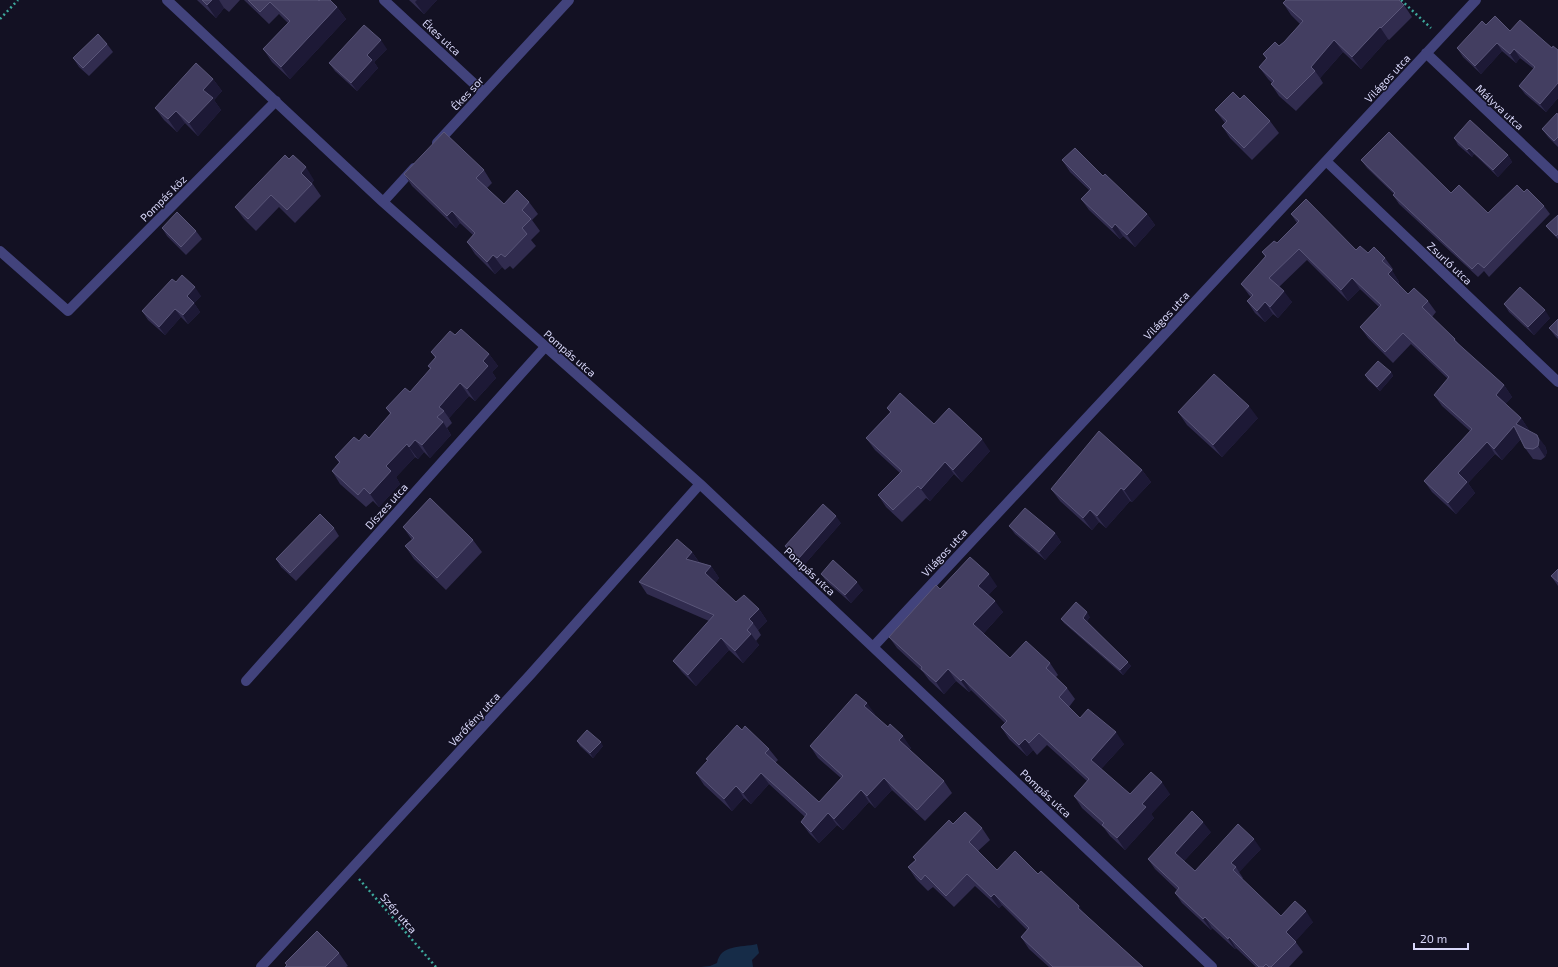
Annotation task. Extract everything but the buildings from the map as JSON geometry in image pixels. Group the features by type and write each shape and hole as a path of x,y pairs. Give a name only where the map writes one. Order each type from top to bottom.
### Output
{"street":[{"name":"Pompás utca","path":"167,0 382,202 700,484 1212,967"},
{"name":"Ékes utca","path":"384,0 483,92"},
{"name":"Ékes sor","path":"430,150 568,0"},
{"name":"Világos utca","path":"873,646 1476,0"},
{"name":"Mályva utca","path":"1426,53 1558,178"},
{"name":"Pompás köz","path":"0,250 68,311 276,102"},
{"path":"382,202 420,161"},
{"name":"Zsurló utca","path":"1326,161 1558,382"},
{"name":"Díszes utca","path":"246,681 545,347"},
{"name":"Verőfény utca","path":"261,967 530,675 700,484"}],"path":[{"path":"0,19 18,0"},
{"path":"1401,0 1441,38"},
{"name":"Szép utca","path":"351,869 436,967"}],"water":[{"path":"757,944 759,953 752,960 753,967 701,967 710,966 717,963 719,957 727,950"}]}
